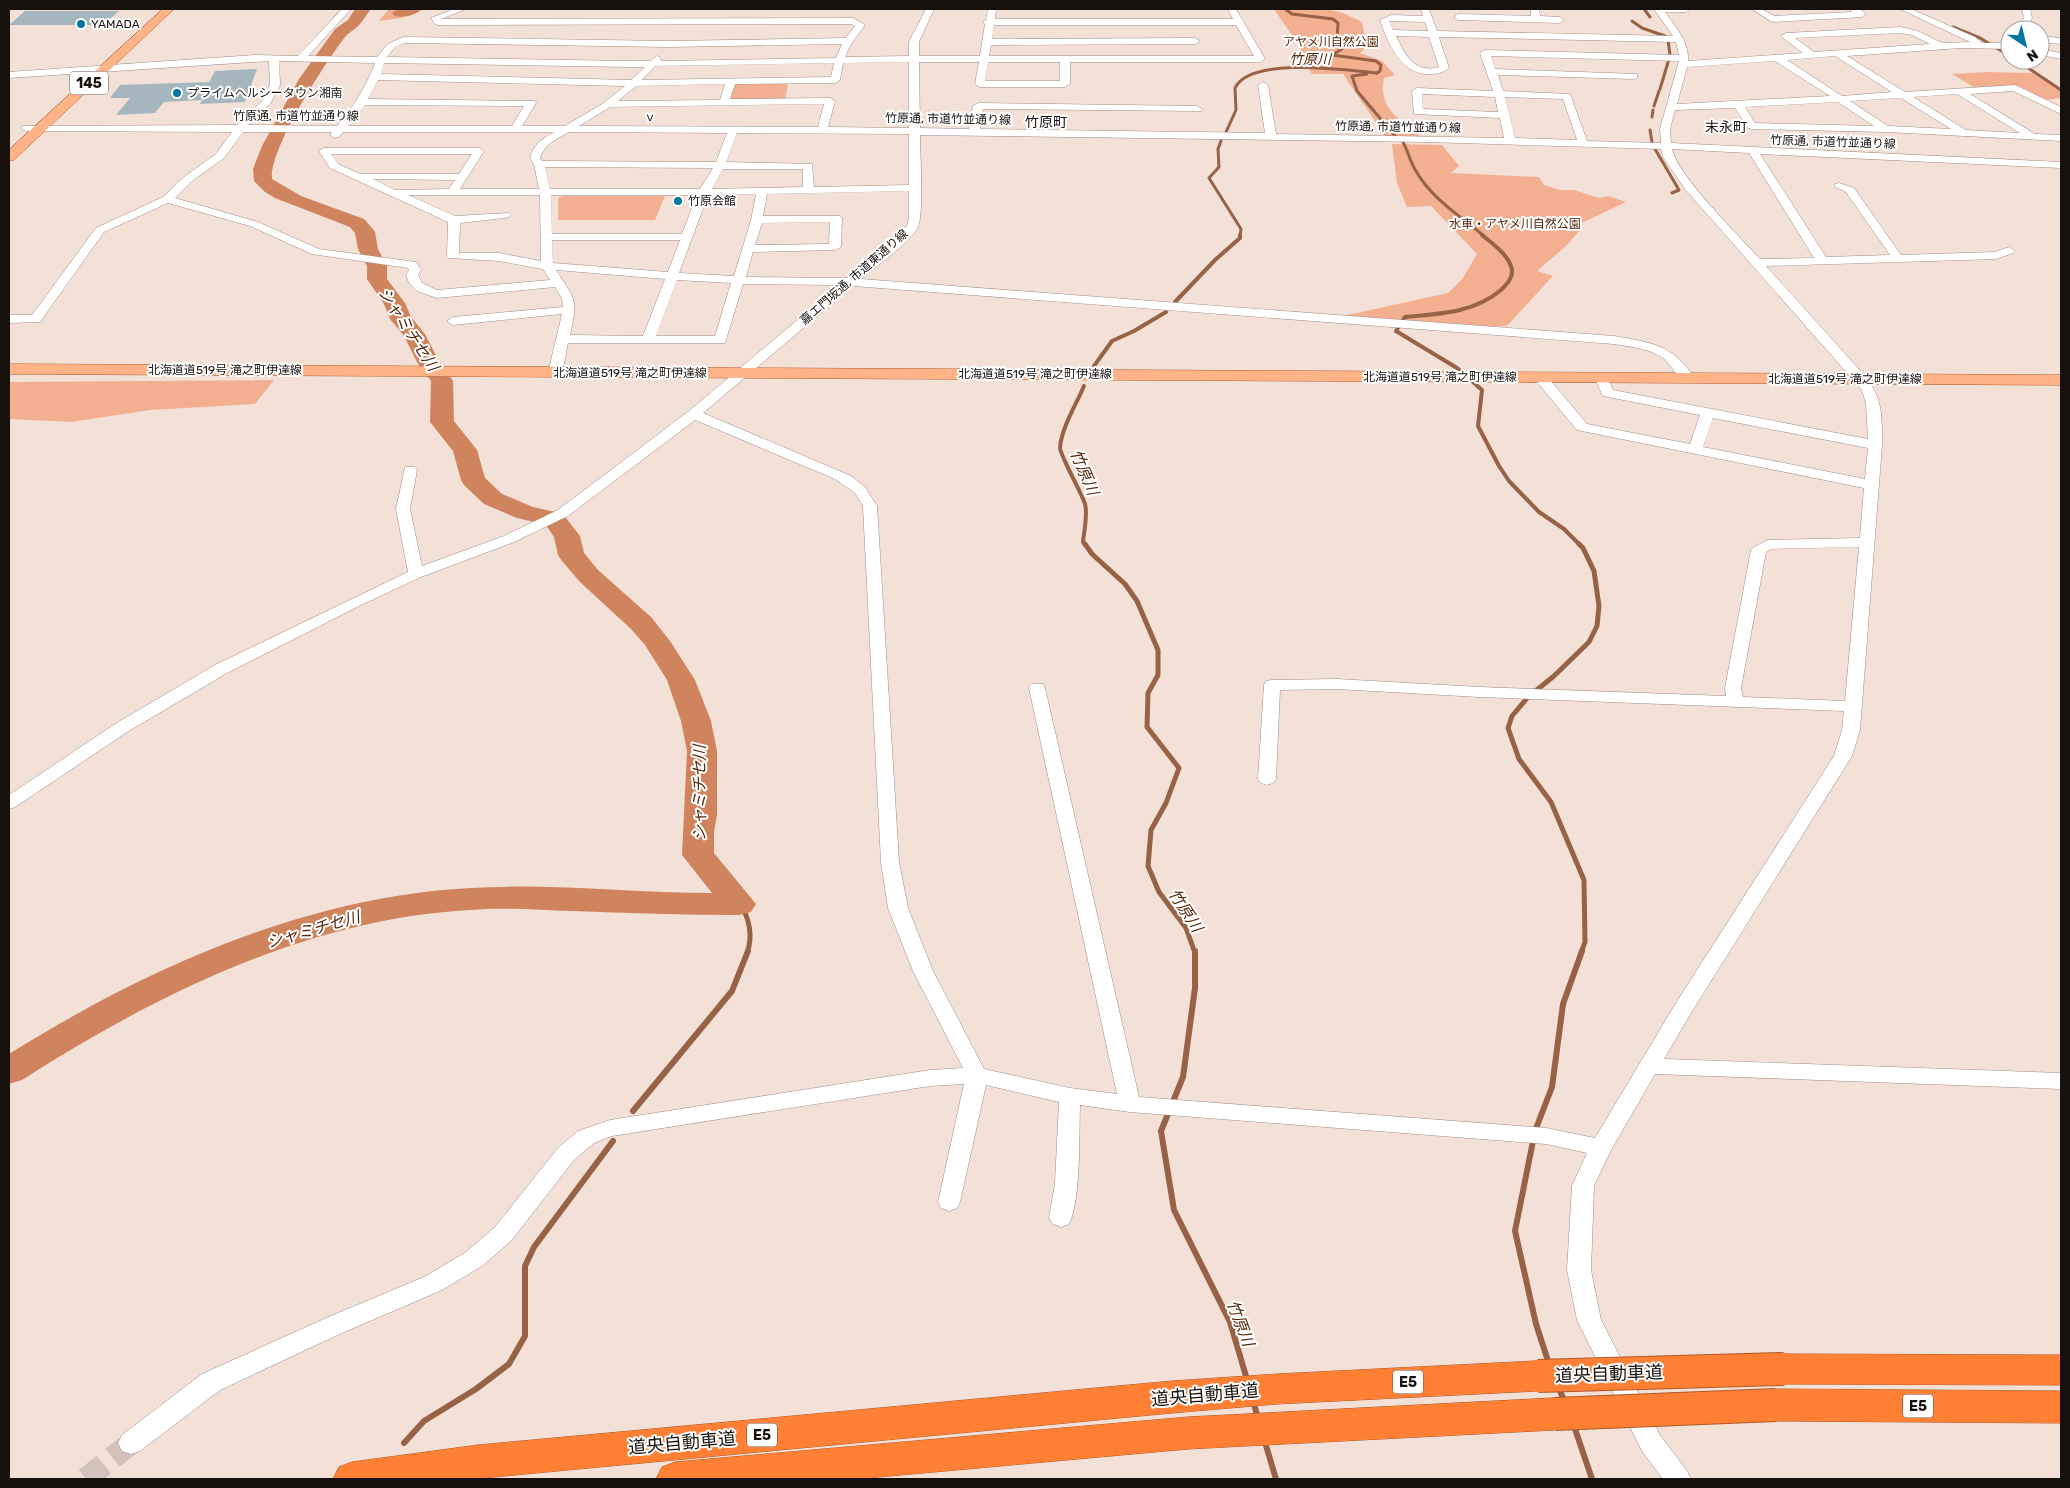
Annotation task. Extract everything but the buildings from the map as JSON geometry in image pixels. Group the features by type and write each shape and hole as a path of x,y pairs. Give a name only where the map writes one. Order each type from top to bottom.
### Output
{"highway":[{"name":"道央自動車道","path":"352,1479 478,1462 1172,1397 1277,1389 1538,1376 1784,1369 2061,1370"},
{"name":"E5","path":"675,1479 1188,1433 1776,1404 2061,1407"}],"main road":[{"name":"145","path":"9,143 157,9"},
{"name":"145","path":"9,157 169,9"},
{"name":"北海道道519号 滝之町伊達線","path":"9,369 2061,380"}],"street":[{"path":"303,59 347,9"},
{"path":"462,9 435,18 438,22 521,20 679,33 846,41"},
{"path":"555,372 564,339 569,310 568,298 547,266 545,192 539,164 535,158 537,150 546,141 610,104 635,83 700,9"},
{"path":"790,21 795,9"},
{"name":"嘉エ門坂通, 市道東通り線","path":"9,803 138,717 221,669 355,602 416,574 536,526 563,513 694,414 901,239 912,227 915,218 914,42 930,9"},
{"path":"992,9 988,22 985,59 980,84 1064,84 1065,59"},
{"path":"9,75 216,60 274,59 653,64 913,59 1260,59 1232,9"},
{"path":"1535,9 1536,19"},
{"path":"1658,9 1686,9"},
{"path":"1658,9 1680,39 1684,51 1665,129 1668,157 1689,187 1868,389 1875,420 1868,542 1851,730 1843,756 1683,1008 1601,1148 1583,1186 1579,1270 1589,1320 1652,1443 1678,1479"},
{"path":"1756,9 1772,19 1862,14 1854,9"},
{"path":"1904,9 1972,39 1978,44"},
{"path":"1426,14 1444,68 1437,71 1420,71 1410,67 1389,33 1384,20 1426,14"},
{"path":"1458,17 1560,20"},
{"path":"988,22 1187,18 1238,22"},
{"path":"1187,18 1203,59"},
{"path":"1492,18 1496,35"},
{"path":"471,78 521,20"},
{"path":"324,151 362,102 375,77 379,60 395,42 404,40 503,42 679,33 790,21 853,22 860,25 846,41 838,61 822,130"},
{"path":"1812,56 1786,36 1901,30 1915,33 1940,46"},
{"path":"1389,33 1680,39"},
{"path":"987,42 1195,41"},
{"path":"1510,141 1499,93 1485,53 1683,61 1778,58 1978,44 2000,45"},
{"path":"1838,54 1964,133"},
{"path":"1565,55 1570,75"},
{"path":"1778,58 1886,129"},
{"path":"9,319 36,318 100,230 167,199 188,179 220,156 240,128 266,102 275,85 274,59"},
{"path":"1493,72 1634,76"},
{"path":"375,77 635,83 835,80"},
{"path":"724,103 731,81"},
{"path":"1263,85 1271,137"},
{"path":"1670,108 1738,106 2015,88 2061,111"},
{"path":"1504,115 1418,112 1417,91 1568,96 1583,143"},
{"path":"1960,92 2034,136"},
{"path":"974,132 978,95"},
{"path":"978,106 1192,123 1203,98"},
{"path":"610,104 830,101"},
{"path":"362,102 531,104 515,129"},
{"path":"1738,106 1752,126 1886,129 2061,138"},
{"name":"竹原通, 市道竹並通り線","path":"733,130 974,132 1192,123 1271,137 1583,143 2061,165"},
{"name":"竹原通, 市道竹並通り線","path":"26,128 567,130"},
{"name":"ｖ","path":"567,130 733,130"},
{"path":"648,339 704,192 720,165 733,130"},
{"path":"324,151 334,166 454,220 505,215"},
{"path":"324,151 479,151 453,191"},
{"path":"1753,151 1821,259"},
{"path":"539,164 808,166 809,190"},
{"path":"355,176 463,177"},
{"path":"1839,186 1850,190 1897,257"},
{"path":"392,192 704,192 916,188"},
{"path":"564,339 720,340 749,249 762,191"},
{"path":"167,199 254,224 316,252 352,258 396,261 412,265 415,270 412,275 413,280 420,288 437,294 558,283"},
{"path":"749,249 835,247 836,218 757,220"},
{"path":"454,220 453,260 488,268 522,269 547,266 738,280 849,282 1614,340 1641,344 1668,354 1678,362 1688,378"},
{"path":"545,237 686,237"},
{"path":"1757,263 1821,259 1996,255 2009,251"},
{"path":"453,321 569,310"},
{"path":"1540,377 1582,427 1871,485"},
{"path":"1601,378 1608,393 1875,445"},
{"path":"1695,449 1708,413"},
{"path":"694,414 854,483 865,493 870,506 890,862 898,908 923,971 977,1075 950,1202"},
{"path":"410,470 403,509 416,574"},
{"path":"1735,702 1733,688 1759,550 1768,545 1868,542"},
{"path":"1267,779 1272,685 1346,684 1852,706"},
{"path":"1037,688 1130,1104"},
{"path":"1650,1066 2061,1081"},
{"path":"131,1443 211,1382 332,1326 434,1283 474,1259 503,1234 566,1154 586,1137 610,1128 930,1078 977,1075 1070,1096 1130,1104 1546,1136 1601,1148"},
{"path":"1060,1218 1066,1183 1070,1096"}],"green space":[{"path":"389,9 426,9 401,18 379,21"},
{"name":"アヤメ川自然公園","path":"1274,9 1327,9 1343,13 1362,22 1367,47 1360,53 1382,61 1395,75 1384,78 1384,98 1392,112 1421,136 1385,136 1343,74 1312,74 1303,60 1300,47"},
{"path":"1986,72 2032,73 2061,91 2061,98 2047,100 2019,86 1977,89 1952,74"},
{"path":"788,84 785,100 730,99 733,85"},
{"name":"水車・アヤメ川自然公園","path":"1392,144 1442,145 1459,166 1451,173 1539,177 1544,185 1560,190 1574,190 1599,198 1608,196 1626,202 1573,227 1580,230 1566,246 1537,271 1553,276 1507,326 1480,327 1343,316 1448,293 1463,278 1477,254 1431,206 1407,207 1397,183"},
{"path":"564,196 665,196 655,220 558,220 558,198"},
{"path":"274,380 255,404 150,410 71,422 9,419 9,382"}],"waterway":[{"name":"シャミチセ川","path":"9,1071 53,1043 144,993 240,951 338,920 412,905 481,898 739,904 698,855 702,751 696,721 681,680 656,641 641,623 589,576 571,555 567,536 557,523 551,518 526,513 493,499 473,480 465,450 442,422 442,381 428,362 414,334 401,319 394,303 377,279 377,266 368,249 365,232 357,223 294,200 271,188 263,181 262,169 271,146 307,79 341,32 353,23 363,9"},
{"path":"400,13 413,9"},
{"name":"竹原川","path":"1226,132 1236,110 1235,88 1244,78 1259,72 1279,68 1300,67 1377,73 1380,71 1381,65 1376,61 1332,55 1342,49 1337,41 1338,23 1333,19 1292,14 1285,9"},
{"path":"1644,9 1650,17"},
{"path":"1632,21 1642,28 1665,36"},
{"path":"1953,27 1980,38 2000,50"},
{"path":"1668,40 1670,55"},
{"path":"1660,89 1669,59"},
{"path":"2031,70 2061,90"},
{"path":"1367,74 1352,76 1357,91 1396,137"},
{"path":"1654,106 1659,91"},
{"path":"1652,117 1653,110"},
{"path":"1650,130 1652,142"},
{"name":"竹原川","path":"1221,141 1218,149 1219,167 1209,178 1241,229 1240,236"},
{"path":"1403,142 1422,181 1447,206 1484,236"},
{"path":"1655,149 1679,190 1672,193"},
{"path":"1482,235 1500,250 1511,265 1511,276 1505,286 1491,298 1468,308 1405,317 1396,331 1457,368 1482,390 1478,426 1499,466 1509,481 1539,512 1564,529 1583,548 1594,571 1599,606 1597,626 1589,642 1554,676 1528,697 1512,716 1508,728 1519,759 1551,802 1584,880 1585,942 1581,953"},
{"name":"竹原川","path":"1175,302 1240,236"},
{"name":"竹原川","path":"1094,366 1112,341 1134,331 1166,312"},
{"name":"竹原川","path":"1084,386 1066,424 1060,447 1085,504 1086,518 1083,542 1085,545"},
{"name":"竹原川","path":"1085,544 1092,554 1125,584 1137,601 1158,650 1158,675 1148,693 1147,727 1179,768 1166,803 1151,830 1148,866 1159,892 1186,928 1195,953"},
{"path":"739,904 746,915 749,927 750,940 747,953"},
{"path":"633,1111 732,991 748,951"},
{"path":"1549,1364 1536,1324 1515,1231 1535,1131 1552,1087 1563,1004 1582,951"},
{"name":"竹原川","path":"1195,953 1195,988 1183,1077 1161,1131 1174,1210 1230,1322 1248,1383"},
{"path":"404,1443 424,1421 476,1389 509,1364 525,1336 525,1266 534,1247 613,1141"},
{"path":"1558,1386 1565,1403"},
{"name":"竹原川","path":"1253,1400 1258,1419"},
{"path":"1573,1423 1592,1479"},
{"name":"竹原川","path":"1264,1439 1276,1479"}],"tunnel":[{"path":"86,1479 131,1443"}],"place":[{"name":"YAMADA","path":"81,24"},
{"name":"プライムヘルシータウン湘南","path":"177,93"},
{"name":"竹原会館","path":"678,201"}],"district":[{"name":"竹原町","path":"1046,122"},
{"name":"末永町","path":"1726,127"}]}
